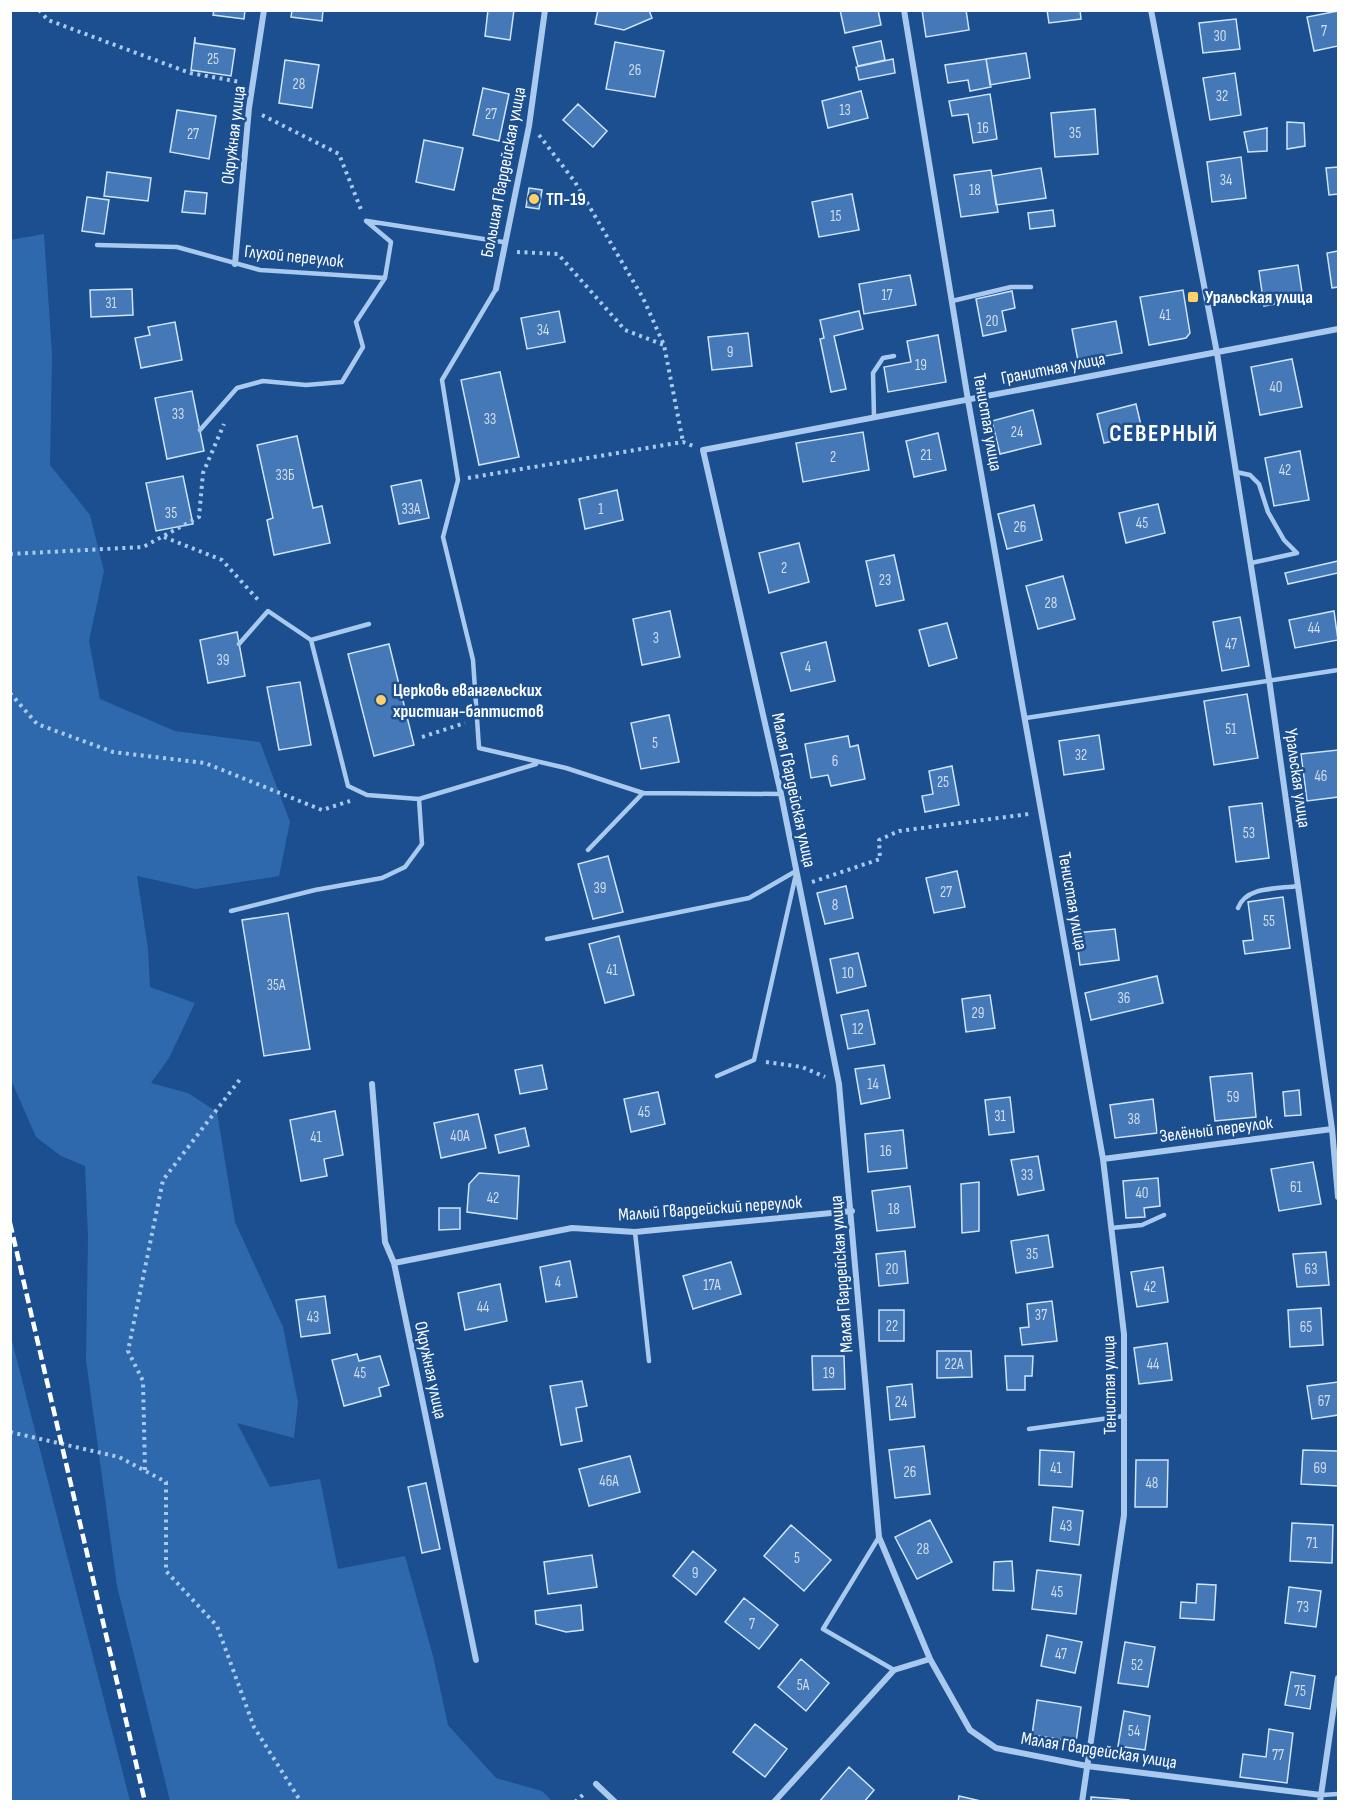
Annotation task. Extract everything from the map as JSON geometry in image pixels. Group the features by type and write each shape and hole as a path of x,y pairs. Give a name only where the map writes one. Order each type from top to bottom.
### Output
{"street":[{"name":"Окружная улица","path":"235,264 249,108 264,10"},
{"name":"Большая Гвардейская улица","path":"495,289 529,126 545,10"},
{"name":"Тенистая улица","path":"904,10 968,400 1103,1159 1124,1334 1124,1515 1082,1802"},
{"name":"Уральская улица","path":"1151,10 1218,353 1269,679 1332,1129 1338,1197"},
{"name":"Гранитная улица","path":"703,450 1338,329"},
{"name":"Малая Гвардейская улица","path":"703,450 781,794 839,1084 879,1537 930,1659 970,1730 996,1748 1087,1767 1320,1798"},
{"name":"Окружная улица","path":"372,1084 383,1231 393,1263 476,1660"},
{"name":"Зелёный переулок","path":"1103,1159 1332,1129"},
{"name":"Малый Гвардейский переулок","path":"393,1263 572,1228 635,1232 852,1211"},
{"path":"774,1802 894,1670 930,1659"},
{"path":"1320,1798 1338,1678"},
{"path":"596,1784 615,1802"}],"lane":[{"path":"366,220 503,242"},
{"path":"200,430 237,388 263,381 306,385 342,382 363,347 356,322 385,278 391,242 366,220"},
{"name":"Глухой переулок","path":"97,245 177,247 260,270 385,278"},
{"path":"952,301 1011,286 1031,286"},
{"name":"Большая Гвардейская улица","path":"458,480 442,380 495,289"},
{"path":"874,417 873,373 883,358 894,356"},
{"path":"1236,472 1250,475 1258,484 1268,512 1284,540 1297,553 1251,563"},
{"path":"458,480 443,537 473,660 479,747 566,768 643,793 781,794"},
{"path":"239,644 268,611 311,640 348,786 367,795 419,799 539,763"},
{"path":"311,640 369,624"},
{"path":"1026,718 1338,670"},
{"path":"588,850 643,793"},
{"path":"231,911 315,890 382,878 405,867 422,844 419,799"},
{"path":"547,939 749,898 796,871"},
{"path":"717,1076 754,1060 796,871"},
{"path":"1238,908 1241,899 1250,893 1298,886"},
{"path":"1111,1228 1142,1226 1164,1215"},
{"path":"635,1232 649,1361"},
{"path":"1029,1429 1124,1416"},
{"path":"879,1537 823,1629 894,1670"},
{"path":"1320,1798 1338,1794"}],"path":[{"path":"39,10 48,20 190,73 254,85"},
{"path":"249,108 339,154 366,220"},
{"path":"529,126 543,139 575,182 643,298 664,345 683,442"},
{"path":"504,251 558,254 625,330 664,345"},
{"path":"10,554 143,547 199,517 203,473 225,421"},
{"path":"458,480 683,442 703,450"},
{"path":"164,536 222,560 268,611"},
{"path":"10,693 37,724 113,752 205,763 322,810 367,795"},
{"path":"422,737 477,719"},
{"path":"800,886 880,859 879,840 899,831 1043,812"},
{"path":"754,1060 802,1067 839,1084"},
{"path":"145,1470 143,1381 128,1351 163,1180 241,1078"},
{"path":"10,1432 119,1457 166,1482 166,1571 217,1626 254,1728 301,1802"}],"shaded area":[{"path":"44,234 52,354 50,465 90,515 104,571 89,641 100,699 175,731 260,742 290,822 279,876 196,889 137,876 148,949 150,987 195,1003 169,1058 151,1083 188,1093 217,1112 235,1222 283,1327 298,1402 294,1438 237,1423 270,1487 320,1479 338,1569 405,1556 433,1656 448,1725 496,1778 542,1791 552,1801 170,1801 117,1586 86,1360 88,1237 85,1166 61,1156 36,1137 11,1080 10,240"},
{"path":"11,1337 130,1801 11,1801"}],"building":[{"path":"214,10 245,10 244,19 213,15"},
{"path":"292,10 323,10 322,21 291,17"},
{"path":"488,10 514,10 510,40 485,36"},
{"path":"598,10 649,10 652,18 624,30 595,24"},
{"path":"840,10 878,10 881,25 845,33"},
{"path":"922,10 966,10 969,30 926,37"},
{"path":"1047,10 1080,10 1081,19 1049,23"},
{"path":"1338,11 1338,46 1314,51 1307,17"},
{"path":"1236,19 1240,49 1203,53 1199,23"},
{"path":"195,37 195,43 235,49 231,76 191,70"},
{"path":"881,41 885,60 858,66 853,47"},
{"path":"615,42 664,51 655,97 606,89"},
{"path":"1026,53 1030,78 990,85 986,59"},
{"path":"893,59 895,73 859,80 856,67"},
{"path":"986,59 991,87 970,91 968,80 948,83 945,65"},
{"path":"285,60 319,65 312,108 279,103"},
{"path":"1235,73 1241,115 1210,120 1203,78"},
{"path":"483,88 509,94 499,141 473,135"},
{"path":"861,91 868,118 828,128 822,101"},
{"path":"990,94 997,139 973,143 968,114 952,116 949,101"},
{"path":"578,104 607,131 593,147 563,120"},
{"path":"1095,109 1098,154 1055,157 1051,113"},
{"path":"177,110 216,116 209,159 170,152"},
{"path":"1287,122 1304,123 1305,146 1287,149"},
{"path":"1267,128 1267,151 1248,152 1244,132"},
{"path":"424,140 463,148 454,190 416,182"},
{"path":"1241,157 1246,198 1212,202 1207,162"},
{"path":"1338,167 1338,194 1329,195 1326,168"},
{"path":"1041,168 1046,198 996,205 992,176"},
{"path":"991,170 998,212 961,217 954,175"},
{"path":"107,172 151,178 148,201 104,196"},
{"name":"ТП-19","path":"529,188 542,190 539,209 526,207"},
{"path":"185,191 207,193 205,214 182,212"},
{"path":"852,194 859,230 819,237 812,202"},
{"path":"87,197 109,200 104,234 82,231"},
{"path":"1053,210 1055,226 1030,229 1028,213"},
{"path":"1338,251 1338,287 1332,288 1327,253"},
{"path":"1298,265 1303,299 1264,306 1259,271"},
{"path":"910,275 916,305 864,314 859,284"},
{"path":"132,289 133,315 91,317 90,290"},
{"path":"1183,290 1190,333 1186,338 1149,345 1140,297"},
{"path":"1012,291 1015,308 1002,311 1006,331 983,336 976,299"},
{"path":"559,311 565,342 527,349 521,318"},
{"path":"859,311 863,329 834,336 846,389 831,392 820,339 824,338 820,320"},
{"path":"1116,321 1122,353 1078,361 1072,329"},
{"path":"175,322 182,360 141,368 135,338 150,335 148,327"},
{"path":"748,333 752,366 712,370 708,337"},
{"path":"938,335 946,382 888,392 884,367 911,362 907,341"},
{"path":"1292,359 1302,407 1260,415 1251,367"},
{"path":"500,372 519,457 479,465 461,380"},
{"path":"192,391 204,451 167,459 155,398"},
{"path":"1136,404 1143,434 1104,443 1097,414"},
{"path":"1033,410 1041,444 1000,454 992,421"},
{"path":"863,432 869,470 803,482 796,443"},
{"path":"938,433 946,470 914,477 906,441"},
{"path":"297,436 313,508 322,506 330,543 274,555 267,520 273,518 257,445"},
{"path":"1300,451 1309,500 1274,506 1265,458"},
{"path":"183,476 193,524 156,531 146,483"},
{"path":"421,480 429,518 399,524 391,486"},
{"path":"617,490 623,520 585,529 579,499"},
{"path":"1158,504 1165,533 1126,543 1119,513"},
{"path":"1034,505 1042,540 1007,549 998,514"},
{"path":"799,543 809,582 769,593 759,553"},
{"path":"894,555 904,600 876,606 866,561"},
{"path":"1338,561 1338,573 1288,584 1285,573"},
{"path":"1063,576 1075,619 1038,629 1026,586"},
{"path":"670,611 680,657 642,665 633,619"},
{"path":"1334,611 1338,640 1295,648 1289,620"},
{"path":"1240,617 1249,666 1222,671 1213,622"},
{"path":"947,623 957,658 929,666 919,630"},
{"path":"237,632 245,676 208,683 200,640"},
{"path":"826,642 835,681 791,691 781,653"},
{"name":"Церковь евангельских христиан-баптистов","path":"389,644 414,745 374,756 348,654"},
{"path":"300,682 311,745 279,750 267,687"},
{"path":"1247,694 1258,758 1214,765 1204,701"},
{"path":"669,715 679,762 641,769 631,723"},
{"path":"1099,735 1104,769 1064,775 1059,741"},
{"path":"848,736 850,747 858,745 865,779 831,786 828,775 811,778 805,744"},
{"path":"1338,750 1338,797 1307,801 1301,754"},
{"path":"952,766 959,805 925,812 922,796 933,794 929,771"},
{"path":"1262,803 1269,858 1236,862 1229,807"},
{"path":"608,856 623,912 593,919 578,864"},
{"path":"957,871 965,907 934,913 926,878"},
{"path":"846,886 853,918 825,924 817,893"},
{"path":"1283,897 1290,948 1245,954 1243,941 1253,940 1248,902"},
{"path":"288,913 310,1049 264,1056 242,920"},
{"path":"1115,929 1119,960 1080,965 1076,933"},
{"path":"619,936 634,995 605,1003 589,944"},
{"path":"858,953 866,986 837,993 830,959"},
{"path":"1157,976 1163,1003 1091,1020 1085,993"},
{"path":"990,995 995,1028 966,1032 962,999"},
{"path":"868,1010 875,1044 848,1049 841,1015"},
{"path":"542,1065 547,1089 520,1094 515,1070"},
{"path":"884,1065 890,1098 861,1104 855,1069"},
{"path":"1252,1073 1256,1117 1215,1121 1210,1077"},
{"path":"1299,1090 1301,1115 1285,1116 1283,1092"},
{"path":"658,1092 665,1124 631,1132 624,1099"},
{"path":"1010,1097 1014,1132 989,1135 985,1100"},
{"path":"1153,1099 1157,1133 1115,1138 1110,1105"},
{"path":"335,1111 343,1155 324,1159 327,1176 301,1181 290,1120"},
{"path":"478,1114 486,1148 441,1158 434,1123"},
{"path":"525,1128 529,1146 499,1153 495,1135"},
{"path":"903,1130 907,1168 868,1172 865,1134"},
{"path":"1038,1156 1044,1190 1018,1195 1011,1160"},
{"path":"1313,1162 1321,1204 1279,1211 1271,1169"},
{"path":"479,1173 519,1176 517,1219 467,1212 469,1184"},
{"path":"1158,1178 1160,1206 1144,1208 1145,1217 1126,1218 1123,1181"},
{"path":"979,1182 979,1231 962,1233 961,1184"},
{"path":"910,1186 915,1227 877,1231 872,1191"},
{"path":"439,1208 460,1208 460,1229 439,1230"},
{"path":"1048,1235 1053,1267 1016,1273 1011,1241"},
{"path":"905,1251 908,1283 879,1286 876,1254"},
{"path":"1326,1252 1329,1285 1297,1287 1293,1254"},
{"path":"570,1261 577,1297 546,1302 540,1267"},
{"path":"731,1262 741,1294 693,1309 683,1276"},
{"path":"1163,1267 1168,1302 1137,1307 1131,1272"},
{"path":"500,1284 507,1321 465,1330 458,1293"},
{"path":"325,1296 330,1333 301,1337 296,1300"},
{"path":"1052,1301 1057,1341 1022,1345 1020,1328 1029,1327 1027,1304"},
{"path":"1321,1308 1323,1345 1290,1347 1288,1310"},
{"path":"879,1310 904,1310 904,1341 879,1341"},
{"path":"1167,1343 1172,1380 1139,1384 1134,1348"},
{"path":"937,1351 971,1351 972,1377 937,1378"},
{"path":"357,1354 359,1361 380,1356 389,1385 379,1388 381,1396 344,1406 332,1360"},
{"path":"812,1356 844,1356 845,1389 813,1390"},
{"path":"1005,1356 1033,1356 1032,1376 1025,1376 1025,1390 1007,1390"},
{"path":"582,1381 587,1406 576,1408 582,1441 561,1445 550,1386"},
{"path":"1338,1382 1338,1415 1312,1419 1307,1386"},
{"path":"912,1384 915,1417 890,1420 887,1387"},
{"path":"924,1446 930,1494 895,1498 889,1450"},
{"path":"1040,1450 1074,1452 1072,1487 1039,1485"},
{"path":"1303,1450 1338,1451 1338,1486 1301,1484"},
{"path":"630,1456 640,1492 589,1506 579,1469"},
{"path":"1136,1460 1168,1460 1167,1507 1135,1507"},
{"path":"426,1483 440,1549 422,1553 408,1487"},
{"path":"1053,1507 1083,1511 1079,1545 1050,1541"},
{"path":"930,1520 952,1562 917,1579 895,1537"},
{"path":"1292,1523 1333,1525 1332,1563 1290,1561"},
{"path":"791,1525 831,1560 804,1591 764,1556"},
{"path":"693,1551 716,1570 696,1595 673,1576"},
{"path":"592,1555 597,1587 548,1594 544,1562"},
{"path":"1012,1561 1014,1591 993,1590 994,1562"},
{"path":"1037,1570 1081,1575 1076,1614 1032,1609"},
{"path":"1197,1584 1216,1585 1214,1620 1180,1618 1181,1602 1196,1603"},
{"path":"1289,1587 1321,1591 1316,1627 1285,1623"},
{"path":"744,1598 778,1625 759,1649 725,1622"},
{"path":"581,1605 583,1630 566,1632 536,1624 535,1611"},
{"path":"1047,1635 1082,1642 1075,1673 1041,1666"},
{"path":"1125,1642 1155,1647 1148,1687 1118,1683"},
{"path":"801,1659 829,1683 806,1711 778,1687"},
{"path":"1291,1672 1315,1676 1310,1709 1285,1705"},
{"path":"1037,1700 1081,1707 1076,1742 1032,1735"},
{"path":"1124,1711 1150,1716 1145,1750 1118,1746"},
{"path":"755,1724 787,1749 765,1777 733,1752"},
{"path":"1269,1729 1293,1733 1287,1783 1240,1777 1243,1754 1266,1757"},
{"path":"849,1767 874,1790 864,1802 819,1802"},
{"path":"959,1796 985,1802 958,1802"},
{"path":"1091,1797 1129,1800 1129,1802 1091,1802"}],"railway":[{"path":"10,1223 145,1802"}],"place":[{"name":"ТП-19","path":"534,199"},
{"name":"Уральская улица","path":"1193,297"},
{"name":"Церковь евангельских христиан-баптистов","path":"381,700"}],"district":[{"name":"СЕВЕРНЫЙ","path":"1164,433"}]}
